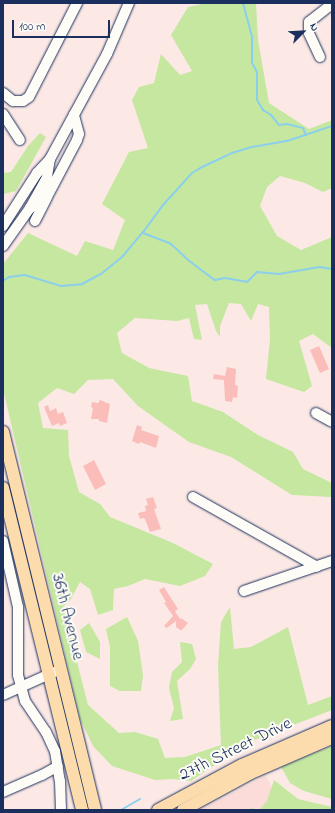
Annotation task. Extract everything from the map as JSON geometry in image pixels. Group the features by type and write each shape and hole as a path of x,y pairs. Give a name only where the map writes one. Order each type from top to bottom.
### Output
{"main road":[{"name":"36th Avenue","path":"3,432 95,810"},
{"name":"36th Avenue","path":"3,488 82,810"},
{"name":"27th Street Drive","path":"158,810 242,765 332,726"},
{"name":"27th Street Drive","path":"183,810 250,774 332,738"}],"street":[{"path":"3,93 13,101 27,99 32,92 77,3"},
{"path":"3,226 37,173 50,159 107,54 129,3"},
{"path":"320,57 309,33 308,22 332,4"},
{"path":"3,114 20,140"},
{"path":"35,221 77,140 79,134 74,115"},
{"path":"3,246 30,208 47,177 50,159"},
{"path":"30,208 47,197"},
{"path":"316,413 332,422"},
{"path":"193,497 317,567"},
{"path":"3,541 18,602 18,675 28,706 50,739 58,766 61,810"},
{"path":"244,592 332,562"},
{"path":"3,695 61,670"},
{"path":"3,792 42,775 58,766"}],"shaded area":[{"path":"266,775 279,805 268,810 199,810"}],"green space":[{"path":"206,3 256,3 258,40 269,103 309,129 332,120 332,188 323,192 305,183 280,176 267,187 260,206 277,236 301,250 332,237 332,348 313,334 299,341 312,386 304,392 266,379 270,339 269,307 258,304 251,321 241,304 229,303 220,326 220,337 216,331 207,304 195,305 202,340 194,339 189,318 177,321 135,318 117,333 122,353 149,368 188,376 192,401 223,412 258,435 293,452 303,469 332,483 332,497 292,495 231,457 189,442 138,406 113,379 88,380 74,394 57,388 38,403 43,428 68,430 69,456 79,492 100,504 110,517 173,543 213,564 205,576 180,586 145,579 128,586 114,589 113,610 98,615 90,589 80,582 71,599 63,607 88,705 119,733 135,732 158,739 165,758 185,757 221,745 218,665 221,622 230,607 234,649 251,647 288,627 308,705 332,696 332,710 247,743 191,781 172,779 155,780 112,766 93,746 80,719 3,389 3,264 28,233 77,256 85,241 113,250 125,220 102,204 129,152 148,148 132,100 139,87 154,83 161,54 180,75 192,71 171,35 188,7"},
{"path":"40,133 46,137 16,191 3,194 3,173 11,172 28,146"},
{"path":"127,617 138,641 143,675 141,691 120,691 110,686 110,647 106,629"},
{"path":"89,623 100,642 100,659 86,652 80,630"},
{"path":"180,642 192,644 196,659 190,669 177,681 183,719 170,721 174,708 169,688 172,672 182,662"},
{"path":"332,746 332,799 304,791 290,783 281,767"},
{"path":"274,780 298,799 332,807 332,810 259,810 267,801"},
{"path":"251,808 259,810 248,810"}],"building":[{"path":"319,346 329,369 320,373 310,350"},
{"path":"227,367 236,369 235,385 238,386 237,398 233,397 232,402 225,401 224,380 213,379 214,374 225,376"},
{"path":"100,400 110,404 107,423 99,421 99,419 91,419 93,408 91,407 92,402 98,403"},
{"path":"48,405 50,411 56,408 58,414 63,412 67,423 60,426 59,423 52,426 44,407"},
{"path":"137,425 142,427 141,430 159,436 156,448 140,442 139,444 132,441"},
{"path":"94,460 106,484 95,490 83,466"},
{"path":"153,497 157,508 154,509 161,529 150,532 145,519 140,519 138,513 146,511 145,506 148,505 146,499"},
{"path":"164,587 178,609 175,611 180,619 181,618 188,623 182,630 176,627 176,621 167,628 164,626 173,616 164,603 166,602 159,590"}],"waterway":[{"path":"243,3 252,37 252,63 257,72 257,100 263,110 271,115 279,125 287,124 303,128 306,135"},
{"path":"3,281 9,277 25,275 61,286 82,284 101,274 122,257 163,205 192,173 232,153 252,147 287,141 332,126"},
{"path":"143,233 171,244 188,260 215,280 225,278 247,282 257,272 279,274 319,267 332,269"},
{"path":"121,810 140,799"}]}
